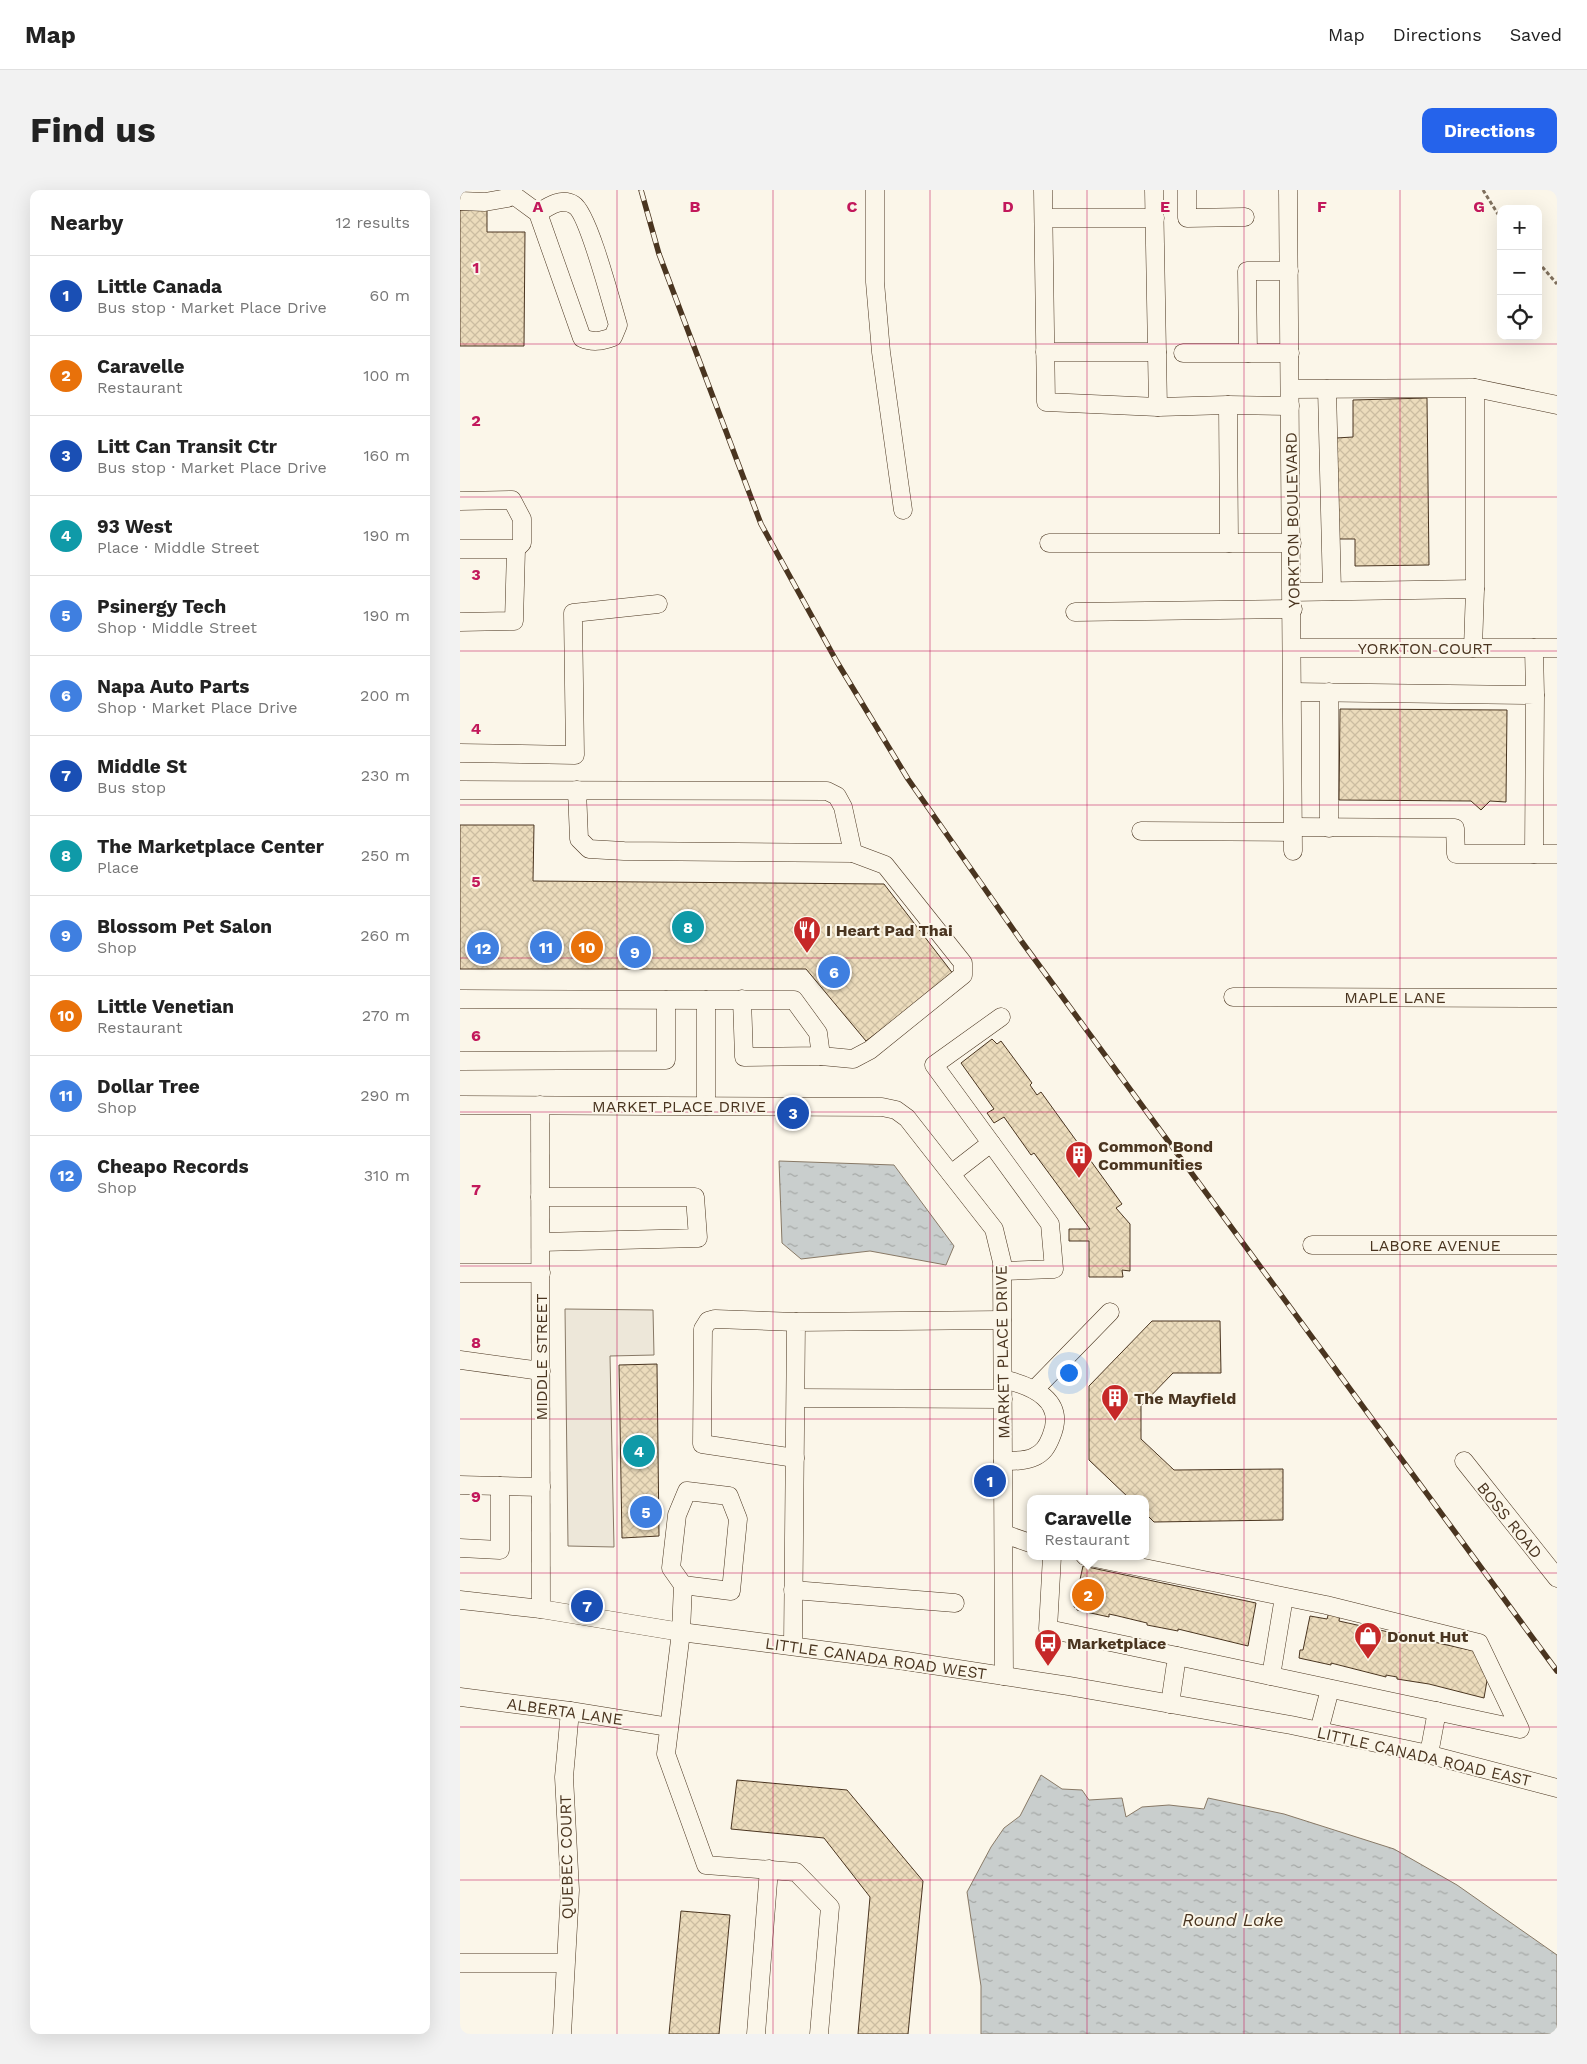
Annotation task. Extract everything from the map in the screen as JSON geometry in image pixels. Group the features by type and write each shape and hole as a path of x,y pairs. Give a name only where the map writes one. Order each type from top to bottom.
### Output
{"street":[{"path":"875,190 875,282 903,510"},
{"path":"1043,190 1046,402 1158,407 1228,405 1290,397 1327,389 1475,388 1557,405"},
{"path":"1154,190 1158,407"},
{"path":"1187,190 1187,218 1245,217"},
{"name":"YORKTON BOULEVARD","path":"1288,190 1293,648 1293,851"},
{"path":"460,201 500,200 508,198 513,192 538,213 582,338 596,341 613,337 618,325 588,228 579,209 572,203 554,202 538,213"},
{"path":"1044,218 1155,218"},
{"path":"1248,353 1247,271 1289,271"},
{"path":"1045,352 1157,352"},
{"path":"1183,353 1290,353"},
{"path":"1473,648 1475,588 1475,388"},
{"path":"1327,389 1332,591"},
{"path":"1228,405 1229,543"},
{"path":"460,501 512,500 522,519 522,543 516,549 514,621 460,622"},
{"path":"1049,543 1292,543"},
{"path":"460,549 516,549"},
{"path":"1292,592 1475,588"},
{"path":"460,753 575,755 573,612 658,604"},
{"path":"1075,612 1292,609"},
{"name":"YORKTON COURT","path":"1293,648 1557,648"},
{"path":"1534,648 1534,854"},
{"path":"1293,692 1535,695"},
{"path":"1329,692 1329,828"},
{"path":"460,790 827,791 837,796 843,807 852,853"},
{"path":"576,790 580,839 583,845 594,850 852,853 885,865 963,963 963,975 870,1050 853,1059 821,1056 744,1057 742,999"},
{"path":"1141,831 1456,828 1456,854 1557,854"},
{"name":"MAPLE LANE","path":"1233,996 1557,998"},
{"path":"460,999 794,1000 818,1033 821,1056"},
{"path":"460,1061 666,1060 666,1000"},
{"path":"706,1000 706,1106"},
{"path":"1001,1017 934,1065 1050,1224 1054,1268 1002,1271"},
{"name":"MARKET PLACE DRIVE","path":"460,1105 888,1108 907,1118 994,1229 1002,1262 1004,1676"},
{"name":"MIDDLE STREET","path":"540,1105 541,1609"},
{"path":"951,1174 991,1143"},
{"path":"540,1197 695,1196 698,1238 541,1242"},
{"name":"LABORE AVENUE","path":"1312,1245 1557,1244"},
{"path":"460,1273 541,1273"},
{"path":"1035,1389 1110,1312"},
{"path":"795,1458 702,1444 703,1329 708,1321 715,1319 796,1322 1002,1320"},
{"path":"792,1646 796,1322"},
{"path":"460,1360 541,1371"},
{"path":"1003,1380 1035,1389 1048,1399 1055,1419 1053,1433 1043,1452 1032,1459 1003,1462"},
{"path":"796,1398 1003,1399"},
{"name":"BOSS ROAD","path":"1464,1462 1557,1578"},
{"path":"460,1485 541,1486"},
{"path":"460,1548 500,1550 500,1486"},
{"path":"683,1585 731,1592 738,1519 729,1496 687,1491 677,1515 671,1568 683,1585 681,1632 666,1754 706,1864 796,1872 830,1907 819,2034"},
{"path":"1004,1534 1027,1542"},
{"path":"1052,1560 1048,1629 1520,1729 1479,1643 1326,1605 1104,1560"},
{"path":"793,1590 956,1603"},
{"path":"1271,1676 1284,1597"},
{"name":"LITTLE CANADA ROAD WEST","path":"460,1600 541,1609 681,1632 906,1661 1291,1725"},
{"path":"1170,1704 1177,1656"},
{"path":"1319,1731 1330,1689"},
{"name":"ALBERTA LANE","path":"460,1697 570,1711 669,1727"},
{"name":"QUEBEC COURT","path":"562,2034 570,1890 564,1776 570,1711"},
{"path":"1429,1754 1437,1711"},
{"name":"LITTLE CANADA ROAD EAST","path":"1291,1725 1429,1754 1557,1788"},
{"path":"756,2034 769,1870"},
{"path":"460,1963 565,1963"}],"path":[{"path":"1483,190 1497,213"},
{"path":"1542,267 1557,284"}],"shaded area":[{"path":"565,1309 653,1310 654,1355 610,1356 614,1547 568,1546"}],"water":[{"path":"779,1161 894,1165 954,1246 946,1265 870,1251 801,1259 782,1243"},
{"name":"Round Lake","path":"1041,1775 1062,1789 1082,1790 1089,1800 1122,1798 1126,1817 1142,1807 1169,1805 1204,1809 1208,1798 1284,1814 1394,1849 1457,1885 1557,1955 1557,2034 981,2034 981,1986 967,1892 991,1847 1004,1828 1020,1816"}],"building":[{"path":"460,210 487,210 487,232 525,232 524,346 460,346"},
{"path":"1427,398 1429,565 1355,566 1355,539 1338,539 1336,438 1353,437 1353,400"},
{"path":"1340,709 1507,710 1506,802 1490,801 1481,810 1471,801 1339,800"},
{"path":"460,825 534,825 533,881 884,884 954,975 866,1041 806,969 460,969"},
{"name":"Common Bond Communities","path":"992,1039 997,1044 1001,1041 1032,1083 1030,1085 1037,1095 1041,1092 1122,1204 1116,1208 1130,1224 1130,1271 1122,1270 1123,1277 1089,1277 1089,1241 1069,1241 1069,1229 1090,1229 1034,1153 1031,1155 1004,1117 994,1123 987,1113 994,1109 961,1063"},
{"name":"The Mayfield","path":"1152,1321 1220,1321 1221,1373 1173,1373 1141,1406 1141,1439 1174,1470 1283,1469 1283,1520 1154,1522 1149,1517 1149,1495 1126,1495 1089,1460 1089,1386"},
{"path":"657,1364 659,1536 622,1538 619,1365"},
{"path":"1083,1566 1256,1603 1248,1646 1178,1629 1178,1631 1147,1625 1147,1623 1109,1614 1109,1617 1077,1610 1074,1607"},
{"path":"1329,1612 1340,1614 1339,1621 1474,1651 1489,1669 1484,1698 1429,1684 1397,1679 1397,1677 1386,1675 1386,1677 1331,1663 1331,1665 1299,1658 1300,1650 1303,1650 1310,1616 1327,1619"},
{"path":"737,1780 847,1790 923,1881 908,2034 858,2034 870,1897 824,1838 731,1829"},
{"path":"681,1911 730,1915 719,2034 669,2034"}],"railway":[{"path":"641,190 659,254 761,524 837,662 908,779 1022,942 1557,1671"}],"place":[{"name":"The Marketplace Center","path":"688,927"},
{"name":"Dollar Tree","path":"546,947"},
{"name":"Little Venetian","path":"587,947"},
{"name":"Cheapo Records","path":"483,948"},
{"name":"Blossom Pet Salon","path":"635,952"},
{"name":"I Heart Pad Thai","path":"807,954"},
{"name":"Napa Auto Parts","path":"834,972"},
{"name":"Litt Can Transit Ctr","path":"793,1113"},
{"name":"Common Bond Communities","path":"1079,1179"},
{"name":"The Mayfield","path":"1115,1422"},
{"name":"93 West","path":"639,1451"},
{"name":"Little Canada","path":"990,1481"},
{"name":"Psinergy Tech","path":"646,1512"},
{"name":"Caravelle","path":"1088,1595"},
{"name":"Middle St","path":"587,1606"},
{"name":"Donut Hut","path":"1368,1660"},
{"name":"Marketplace","path":"1048,1667"}]}
